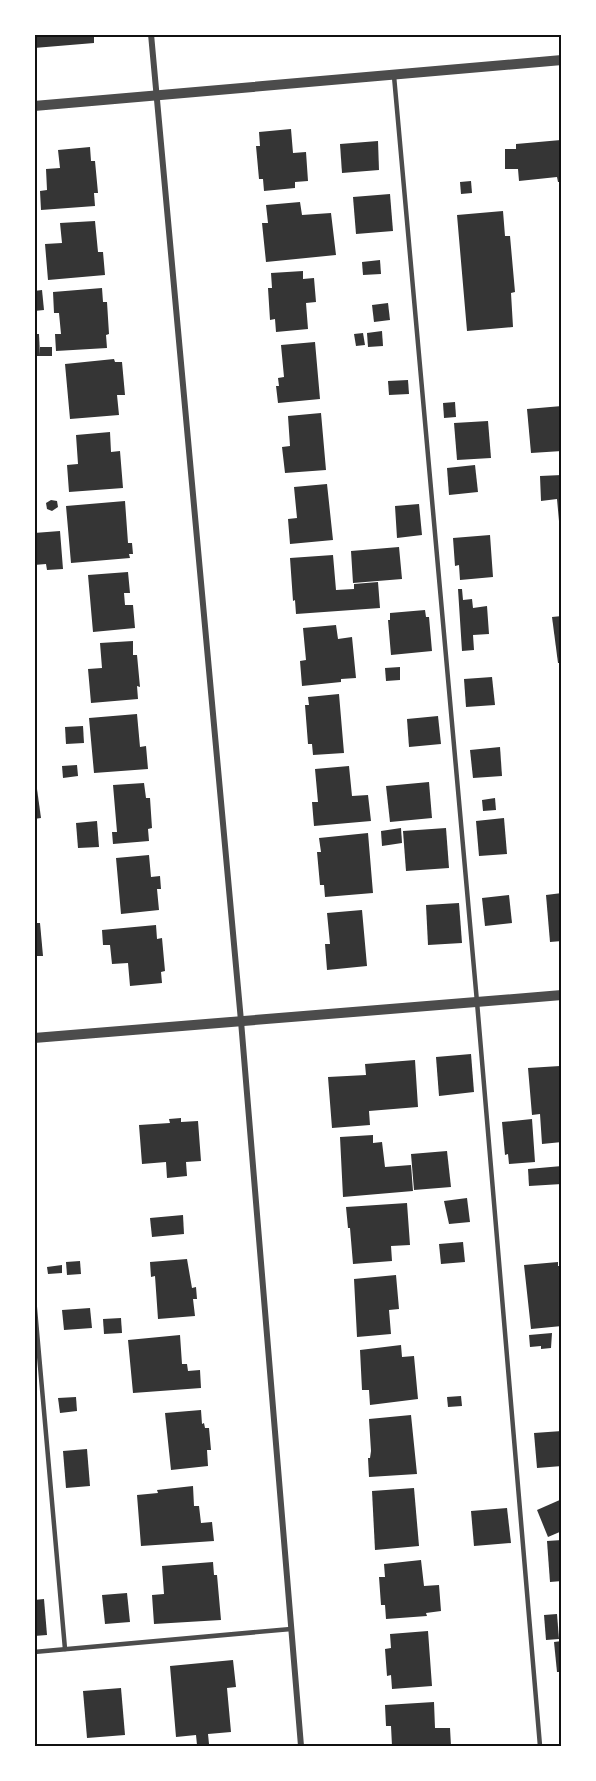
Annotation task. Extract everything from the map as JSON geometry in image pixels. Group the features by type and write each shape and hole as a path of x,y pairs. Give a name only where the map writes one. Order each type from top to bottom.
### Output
{"street":[{"path":"151,34 241,1021 301,1746"},
{"path":"34,106 561,60"},
{"path":"34,1038 561,995"}],"lane":[{"path":"394,74 477,1002 540,1746"},
{"path":"34,1298 65,1649"},
{"path":"34,1652 291,1629"}],"building":[{"path":"34,34 94,34 94,43 34,48"},
{"path":"291,129 293,153 306,152 308,181 295,182 295,188 264,191 263,179 259,179 256,146 260,146 259,132"},
{"path":"561,140 562,182 558,182 557,177 519,181 518,169 505,169 505,149 516,149 516,144"},
{"path":"378,141 379,170 342,173 340,144"},
{"path":"90,147 91,161 95,161 98,193 94,193 95,206 41,210 40,191 47,190 46,169 60,168 58,150"},
{"path":"471,181 472,193 461,194 460,182"},
{"path":"390,194 393,231 356,234 353,197"},
{"path":"300,202 302,215 331,213 336,255 266,262 262,223 268,223 266,205"},
{"path":"503,211 505,236 510,236 515,292 511,293 513,327 467,331 457,215"},
{"path":"95,221 98,252 103,252 105,275 48,280 45,244 62,243 60,223"},
{"path":"380,260 381,274 363,275 362,262"},
{"path":"303,271 303,279 314,278 316,302 306,303 308,329 276,332 275,319 270,320 268,288 272,288 271,273"},
{"path":"102,288 103,302 107,302 109,334 106,335 107,348 56,351 55,334 61,334 59,313 54,313 53,292"},
{"path":"42,290 44,310 34,311 34,291"},
{"path":"388,303 390,320 374,322 372,305"},
{"path":"382,331 383,346 368,347 367,333"},
{"path":"363,333 365,345 356,346 354,334"},
{"path":"34,334 39,334 40,356 34,356"},
{"path":"315,342 320,399 278,403 276,386 279,386 278,378 284,377 281,345"},
{"path":"40,347 52,347 52,356 40,356"},
{"path":"114,359 115,362 122,362 125,395 117,395 119,415 70,419 65,364"},
{"path":"408,380 409,394 389,395 388,381"},
{"path":"455,402 456,417 444,418 443,403"},
{"path":"562,406 562,451 531,453 527,409"},
{"path":"321,413 326,470 285,473 282,447 290,446 288,416"},
{"path":"488,421 491,458 457,460 454,423"},
{"path":"110,432 111,452 120,451 123,488 69,492 67,465 78,464 76,435"},
{"path":"475,465 478,492 449,495 447,468"},
{"path":"562,475 562,521 559,521 557,499 541,501 540,476"},
{"path":"327,484 333,540 290,544 288,519 297,518 294,487"},
{"path":"51,500 57,501 58,507 52,511 47,509 46,503"},
{"path":"125,501 128,543 132,543 133,554 129,554 130,558 71,563 66,506"},
{"path":"419,504 422,535 397,538 395,506"},
{"path":"60,531 63,569 47,570 46,564 34,565 34,533"},
{"path":"490,535 493,577 460,580 459,565 455,566 453,538"},
{"path":"399,547 402,579 353,583 351,551"},
{"path":"333,555 336,590 354,589 354,584 378,582 380,608 296,614 290,558"},
{"path":"128,572 130,593 124,593 125,605 133,605 135,628 93,632 88,575"},
{"path":"458,589 462,589 463,600 472,599 473,608 487,606 489,634 473,635 474,650 462,651"},
{"path":"425,610 426,617 429,617 432,651 391,655 388,620 390,620 390,613"},
{"path":"562,616 562,663 558,663 552,617"},
{"path":"336,625 338,639 352,637 356,678 302,686 300,661 306,660 303,628"},
{"path":"133,641 133,655 137,655 140,687 137,686 138,699 91,703 88,669 102,668 100,643"},
{"path":"400,667 400,680 386,681 385,668"},
{"path":"492,677 495,705 466,707 464,679"},
{"path":"339,694 344,753 313,755 312,744 308,744 305,705 309,705 308,697"},
{"path":"137,714 140,747 146,746 148,769 94,773 89,718"},
{"path":"438,716 441,744 409,747 407,719"},
{"path":"83,726 84,743 66,744 65,727"},
{"path":"500,747 502,776 473,778 470,750"},
{"path":"77,765 78,776 63,778 62,766"},
{"path":"349,766 352,796 368,795 371,821 314,826 312,802 318,802 315,769"},
{"path":"429,782 432,818 390,822 386,786"},
{"path":"144,783 146,798 150,798 152,828 148,829 149,841 113,844 112,832 117,832 113,785"},
{"path":"34,789 37,789 41,818 34,819"},
{"path":"495,798 496,810 483,811 482,800"},
{"path":"504,818 507,854 479,856 476,821"},
{"path":"97,821 99,847 78,848 76,823"},
{"path":"401,828 402,843 382,846 381,831"},
{"path":"446,828 449,868 406,871 403,831"},
{"path":"368,833 373,893 325,897 324,885 320,885 317,852 321,852 319,838"},
{"path":"149,855 151,877 160,876 161,889 157,889 159,910 121,914 116,858"},
{"path":"562,893 562,941 550,942 546,895"},
{"path":"509,895 512,923 485,926 482,898"},
{"path":"459,903 462,943 428,945 426,905"},
{"path":"362,910 367,966 327,970 325,944 330,944 327,913"},
{"path":"34,923 40,923 43,956 34,956"},
{"path":"156,925 157,939 162,938 165,971 161,972 162,983 130,986 128,963 112,964 110,945 103,945 102,930"},
{"path":"471,1054 474,1092 439,1096 436,1057"},
{"path":"415,1060 418,1107 369,1111 370,1125 332,1128 328,1077 366,1075 365,1064"},
{"path":"560,1066 562,1142 542,1144 540,1114 532,1115 528,1068"},
{"path":"181,1118 181,1122 198,1121 201,1161 186,1162 187,1176 167,1178 166,1162 142,1164 139,1125 170,1123 169,1119"},
{"path":"532,1119 535,1162 509,1164 508,1154 505,1155 502,1122"},
{"path":"373,1135 373,1143 382,1142 385,1167 411,1165 413,1191 343,1197 340,1137"},
{"path":"447,1151 451,1187 414,1190 411,1154"},
{"path":"562,1166 562,1184 529,1186 528,1169"},
{"path":"467,1198 470,1222 449,1224 444,1201"},
{"path":"407,1203 410,1245 391,1246 392,1261 353,1264 346,1207"},
{"path":"183,1215 184,1234 152,1237 150,1218"},
{"path":"463,1242 465,1262 441,1264 439,1244"},
{"path":"187,1259 192,1288 196,1287 197,1299 193,1299 195,1316 158,1319 155,1276 151,1277 150,1262"},
{"path":"80,1261 81,1274 67,1275 66,1262"},
{"path":"558,1262 558,1266 562,1266 562,1283 559,1283 562,1326 531,1329 524,1265"},
{"path":"62,1265 62,1273 48,1274 47,1267"},
{"path":"396,1275 399,1309 389,1310 391,1334 357,1337 354,1279"},
{"path":"90,1308 92,1328 64,1330 62,1310"},
{"path":"121,1318 122,1333 104,1334 103,1319"},
{"path":"552,1333 551,1348 530,1347 529,1335"},
{"path":"180,1335 182,1364 187,1364 188,1371 200,1370 201,1388 133,1393 128,1340"},
{"path":"401,1345 402,1357 414,1356 418,1399 370,1405 369,1390 362,1390 360,1350"},
{"path":"461,1396 462,1406 448,1407 447,1397"},
{"path":"76,1397 77,1411 60,1413 58,1398"},
{"path":"201,1410 202,1424 204,1423 205,1428 209,1428 211,1450 207,1450 208,1466 171,1470 165,1413"},
{"path":"411,1415 417,1474 369,1477 368,1458 370,1458 371,1451 369,1419"},
{"path":"562,1431 562,1466 537,1468 534,1433"},
{"path":"87,1449 90,1486 66,1488 63,1451"},
{"path":"193,1486 194,1506 199,1506 201,1523 212,1522 214,1541 141,1546 137,1495"},
{"path":"414,1488 419,1546 375,1550 372,1491"},
{"path":"562,1499 562,1531 548,1537 537,1510"},
{"path":"507,1508 511,1543 474,1546 471,1511"},
{"path":"562,1540 562,1581 550,1582 547,1541"},
{"path":"421,1560 424,1586 439,1585 441,1611 426,1613 427,1616 386,1619 385,1605 381,1605 379,1577 385,1577 384,1564"},
{"path":"213,1562 214,1575 217,1575 221,1620 154,1624 152,1595 164,1594 162,1566"},
{"path":"127,1593 130,1622 105,1624 102,1595"},
{"path":"44,1599 47,1635 34,1636 34,1600"},
{"path":"557,1614 559,1639 546,1640 544,1615"},
{"path":"428,1631 432,1686 392,1689 391,1675 387,1676 385,1649 391,1648 390,1634"},
{"path":"562,1641 562,1672 557,1672 554,1642"},
{"path":"233,1660 236,1687 227,1688 231,1732 208,1734 209,1744 197,1745 196,1735 176,1737 170,1666"},
{"path":"121,1688 125,1735 87,1738 83,1691"},
{"path":"434,1702 435,1728 450,1728 451,1746 392,1746 391,1726 386,1726 385,1705"}]}
